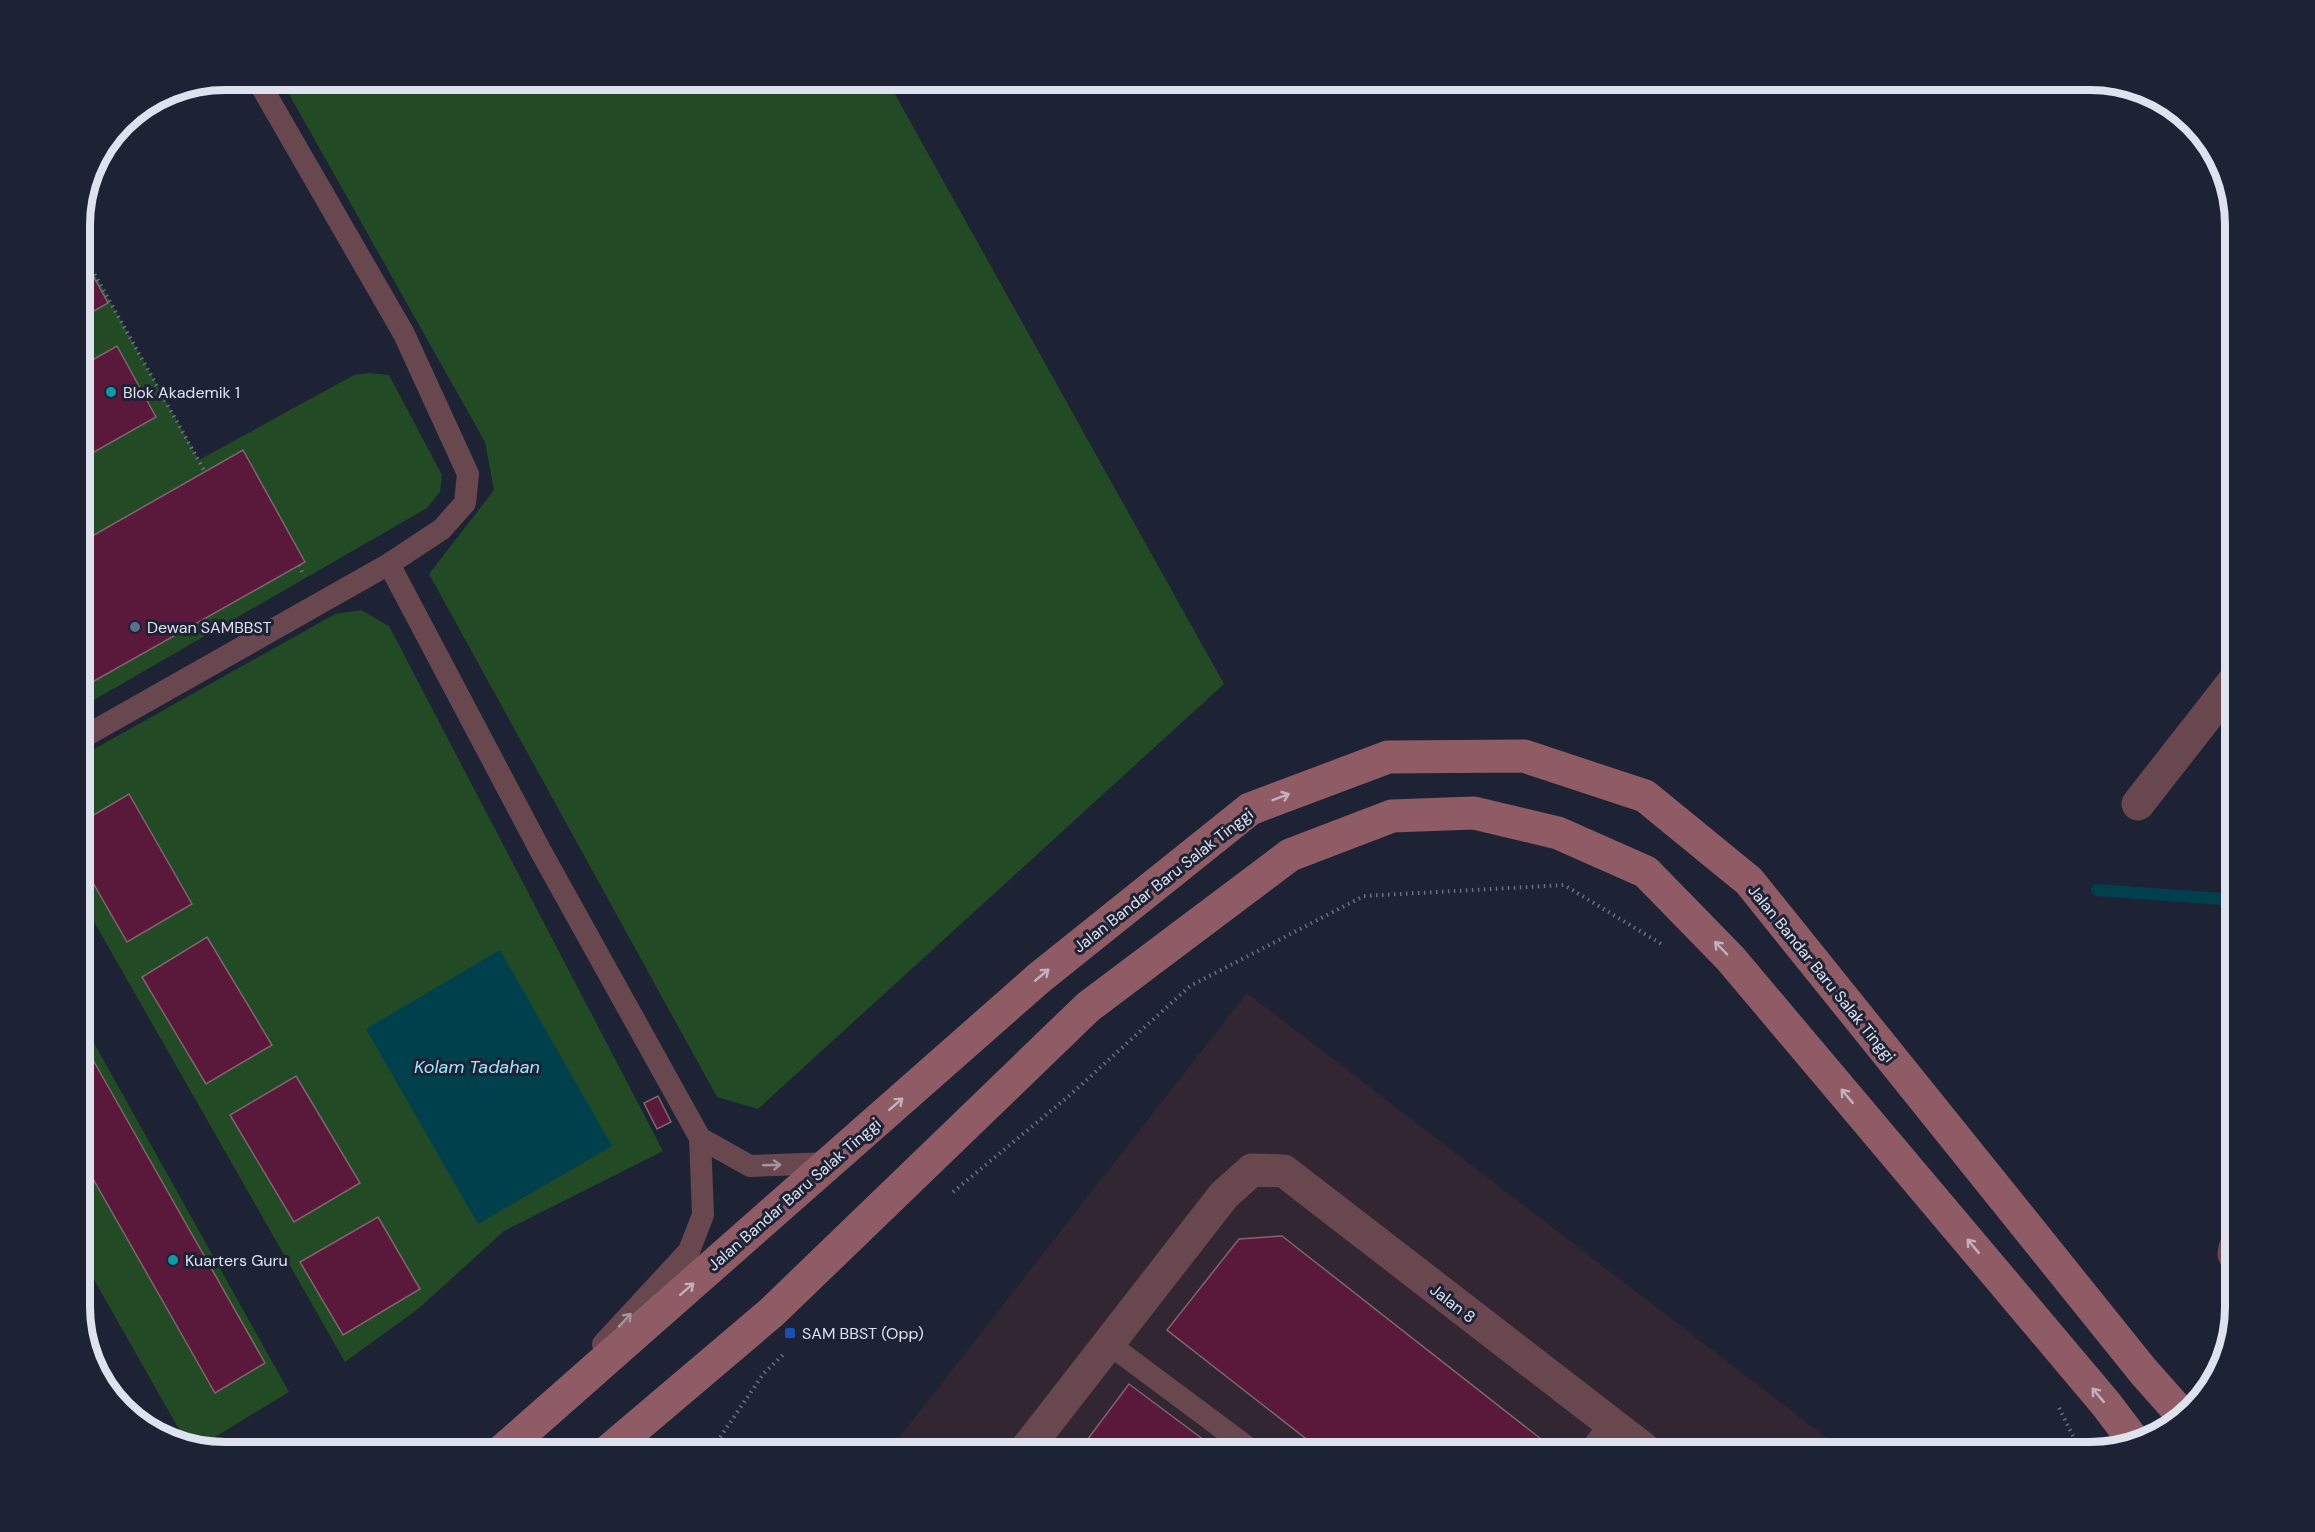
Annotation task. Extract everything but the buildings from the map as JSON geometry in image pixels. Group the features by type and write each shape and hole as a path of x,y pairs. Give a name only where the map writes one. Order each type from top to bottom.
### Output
{"main road":[{"name":"Jalan Bandar Baru Salak Tinggi","path":"513,1442 1039,978 1250,809 1388,757 1524,756 1645,796 1749,882 2177,1409"},
{"path":"619,1442 772,1312 1088,1007 1290,855 1392,816 1474,813 1558,833 1646,872 1730,957 2106,1404 2130,1436"}],"street":[{"path":"2138,804 2225,693"},
{"name":"Jalan 8","path":"1109,1344 1224,1195 1252,1170 1284,1171 1634,1442"},
{"path":"1032,1442 1109,1344"}],"lane":[{"path":"90,733 388,564 442,529 465,503 468,474 404,334 263,90"},
{"path":"388,564 539,848 700,1138 704,1215 689,1251 512,1442"},
{"path":"700,1138 750,1166 829,1163"},
{"path":"1109,1344 1241,1442"},
{"path":"1596,1442 1610,1424"}],"path":[{"path":"90,266 205,472"},
{"path":"951,1193 1070,1095 1190,986 1364,896 1564,885 1666,947"},
{"path":"717,1442 764,1373 789,1348"},
{"path":"2056,1402 2075,1442"}],"shaded area":[{"path":"1247,993 1832,1442 896,1442"}],"green space":[{"path":"287,90 893,90 1224,684 758,1109 717,1097 429,574 494,490 485,442"},
{"path":"90,266 199,460 354,375 368,373 389,375 442,475 440,492 427,508 90,702"},
{"path":"361,610 389,626 663,1151 504,1231 418,1309 345,1362 90,915 90,751 335,614"},
{"path":"90,1036 289,1392 209,1441 182,1435 90,1273"}],"water":[{"name":"Kolam Tadahan","path":"500,950 612,1146 478,1224 366,1029"}],"waterway":[{"path":"2097,890 2225,899"}],"place":[{"name":"Blok Akademik 1","path":"111,392"},
{"name":"Dewan SAMBBST","path":"135,627"},
{"name":"Kuarters Guru","path":"173,1260"},
{"name":"SAM BBST (Opp)","path":"790,1333"}]}
